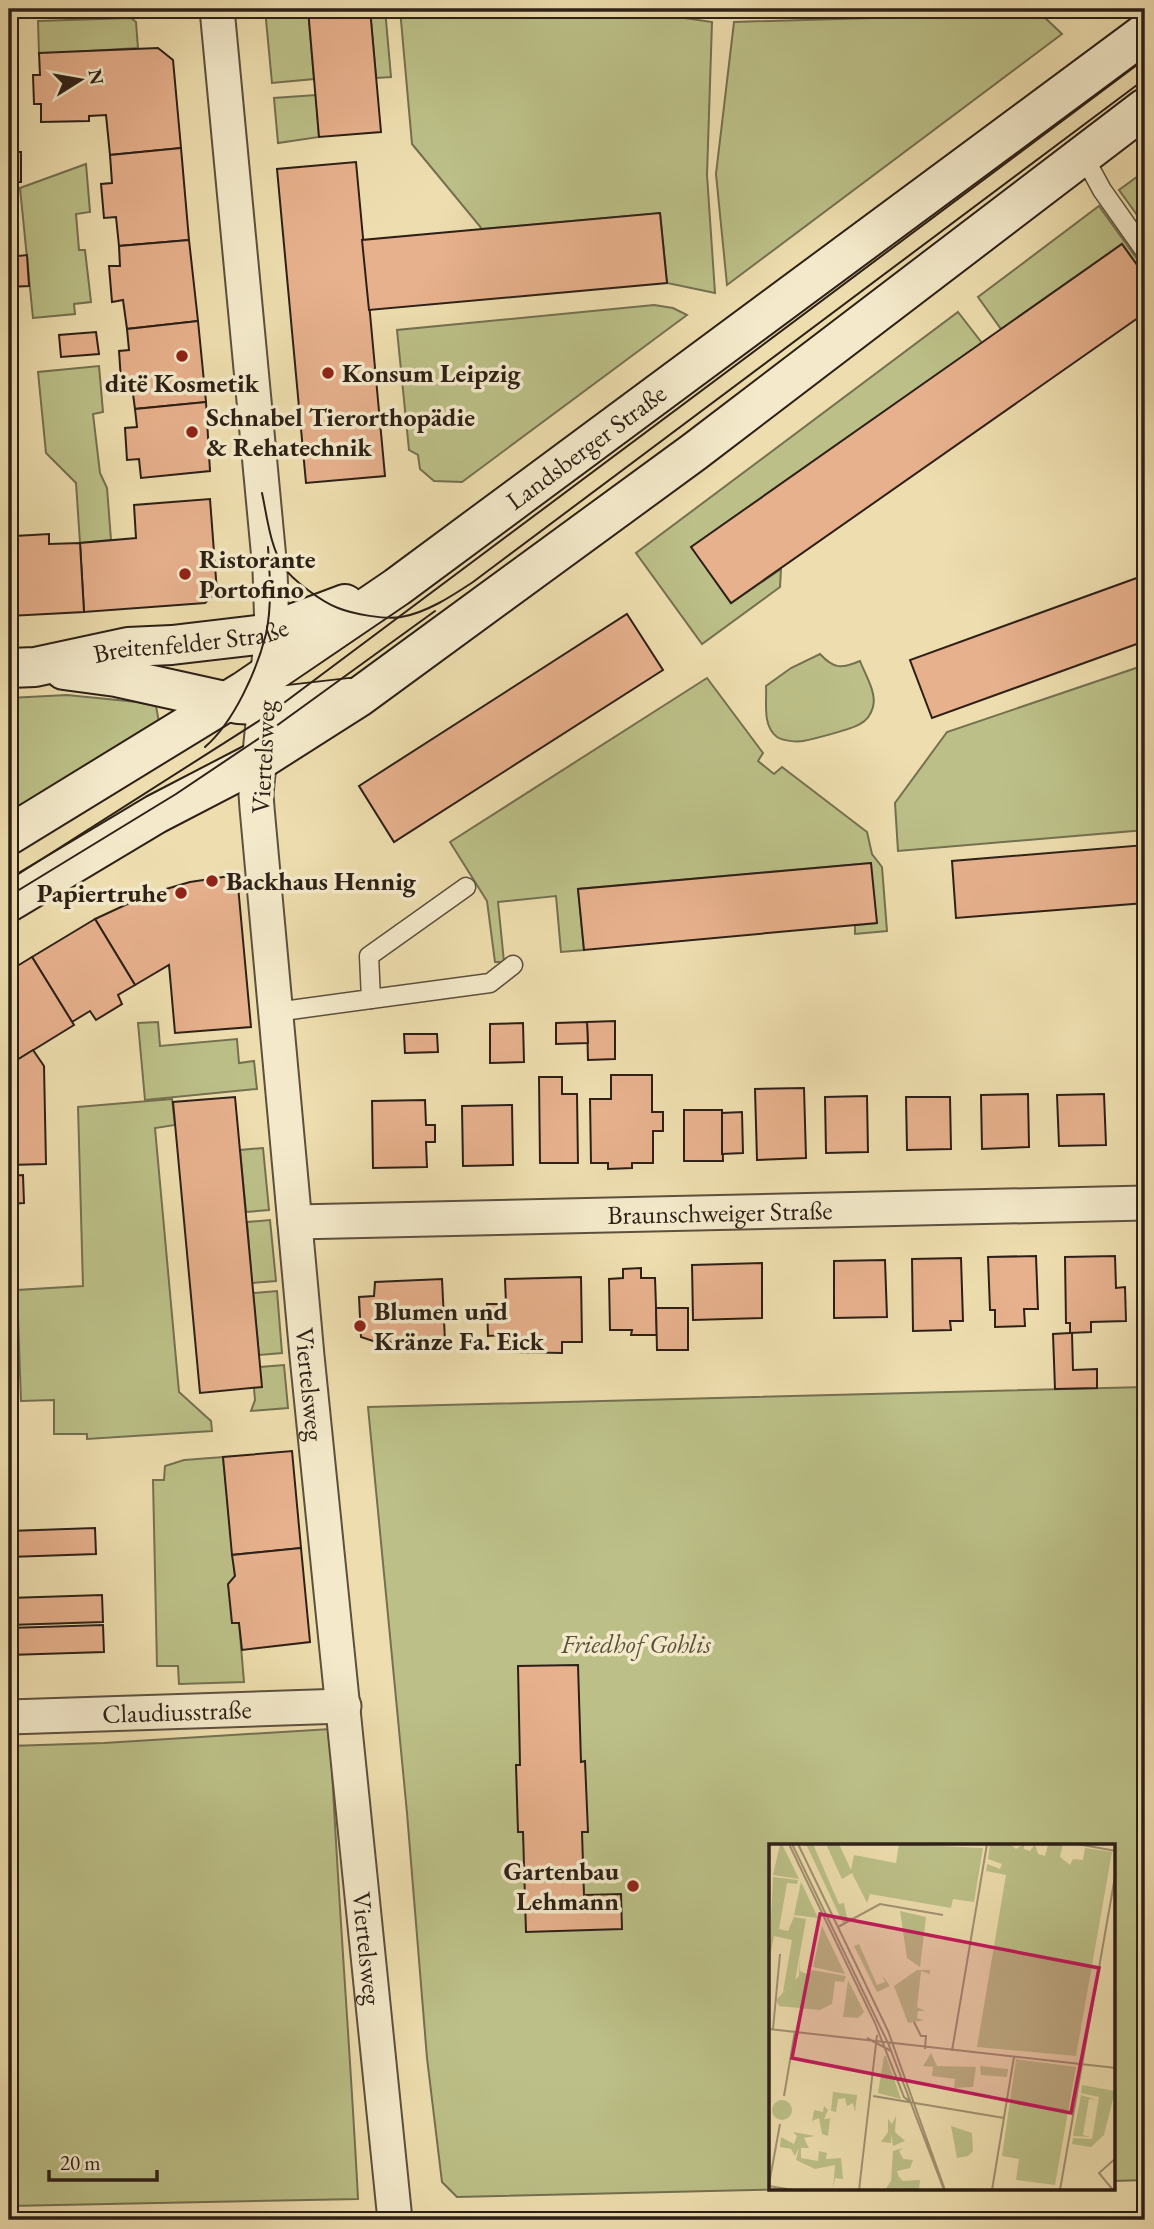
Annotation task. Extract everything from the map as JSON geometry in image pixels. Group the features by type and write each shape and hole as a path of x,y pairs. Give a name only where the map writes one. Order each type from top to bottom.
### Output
{"main road":[{"name":"Landsberger Straße","path":"9,835 226,702 267,690 418,571 1145,33"},
{"path":"9,902 156,814 260,760 359,697 694,452 1145,108"},
{"name":"Breitenfelder Straße","path":"22,667 128,647 185,644 265,634 337,608 418,571"},
{"name":"Breitenfelder Straße","path":"22,667 116,677 226,702"},
{"path":"267,690 307,704 359,697"}],"street":[{"name":"Viertelsweg","path":"217,9 268,547 272,631 256,794 295,1222 395,2220"},
{"name":"Braunschweiger Straße","path":"295,1222 1145,1203"},
{"name":"Claudiusstraße","path":"9,1717 344,1706"}],"lane":[{"path":"1083,155 1102,190 1145,251"},
{"path":"371,999 369,956 466,887"},
{"path":"276,1012 490,983 513,965"}],"green space":[{"path":"265,9 308,9 314,79 272,83"},
{"path":"370,9 385,9 391,77 376,78"},
{"path":"400,9 666,9 671,16 712,22 707,175 715,293 667,283 660,213 482,229 412,144"},
{"path":"1040,13 1062,34 727,285 716,174 734,22"},
{"path":"131,18 136,22 138,48 39,54 38,21"},
{"path":"316,95 319,137 278,143 274,98"},
{"path":"86,164 90,212 76,214 79,250 85,250 91,302 74,304 75,314 33,318 20,188"},
{"path":"1145,171 1145,226 1119,190"},
{"path":"1099,206 1145,270 1145,276 1122,244 1001,329 978,297"},
{"path":"654,305 673,308 687,315 462,482 434,481 420,469 418,455 409,450 397,330"},
{"path":"958,312 982,343 692,547 731,603 781,569 780,587 702,644 636,553"},
{"path":"99,366 103,412 93,414 100,473 107,488 111,540 80,543 76,483 46,453 38,372"},
{"path":"820,654 829,663 838,666 860,661 873,696 871,712 860,724 833,734 800,741 777,737 767,720 766,686 791,668"},
{"path":"1145,665 1145,830 898,851 895,803 947,732"},
{"path":"707,678 763,753 758,761 774,774 782,767 867,832 872,854 882,867 887,931 855,934 855,925 876,923 870,863 578,889 584,950 561,952 556,896 498,902 504,962 495,962 487,901 450,842"},
{"path":"67,695 156,706 159,722 9,814 9,698"},
{"path":"158,1022 160,1046 237,1039 239,1063 254,1061 257,1089 145,1100 138,1023"},
{"path":"172,1099 175,1125 155,1128 179,1392 211,1421 212,1431 87,1439 87,1434 54,1434 54,1400 21,1401 17,1290 83,1286 78,1107"},
{"path":"263,1148 269,1210 246,1212 240,1150"},
{"path":"270,1220 276,1281 252,1283 247,1222"},
{"path":"277,1291 282,1353 259,1355 253,1293"},
{"path":"284,1365 288,1408 251,1411 260,1367"},
{"name":"Friedhof Gohlis","path":"1145,1387 1145,2180 1116,2181 1116,1844 769,1844 769,2190 457,2197 442,2182 427,2058 407,1813 368,1407"},
{"path":"223,1457 235,1576 232,1623 239,1623 244,1682 179,1684 178,1666 157,1666 153,1480 164,1480 165,1466 184,1460"},
{"path":"330,1729 358,2199 9,2206 9,1746"}],"building":[{"path":"308,9 370,9 381,132 319,137"},
{"path":"158,48 173,60 181,148 110,155 106,115 89,116 89,121 41,122 41,104 34,104 33,75 40,75 39,53"},
{"path":"181,148 189,240 119,246 116,217 104,218 101,184 112,183 110,155"},
{"path":"9,152 21,152 21,182 9,182"},
{"path":"356,162 385,476 306,483 277,169"},
{"path":"660,213 667,283 369,310 362,240"},
{"path":"189,240 198,321 127,329 123,300 112,302 109,266 120,266 119,246"},
{"path":"1122,244 1145,276 1145,313 731,603 691,547"},
{"path":"27,255 29,286 9,287 9,257"},
{"path":"198,321 206,402 135,409 131,379 121,380 119,351 129,350 127,329"},
{"path":"96,332 99,354 61,357 59,335"},
{"path":"206,402 210,471 141,478 139,459 127,460 125,428 137,427 135,409"},
{"path":"210,499 217,592 205,603 84,612 80,543 136,538 134,505"},
{"path":"49,534 49,544 80,543 84,612 9,616 9,547 15,546 15,536"},
{"path":"1145,575 1145,641 932,718 910,660"},
{"path":"627,614 663,670 394,842 359,786"},
{"path":"1145,845 1145,903 956,918 952,861"},
{"path":"871,863 877,923 584,950 578,889"},
{"path":"237,875 251,1027 175,1033 169,965 135,985 95,919 149,894 190,882"},
{"path":"95,919 135,985 118,995 122,1004 96,1020 90,1011 72,1022 32,957"},
{"path":"32,957 74,1025 9,1065 9,971"},
{"path":"615,1021 615,1059 588,1060 587,1022"},
{"path":"587,1022 588,1043 556,1044 556,1023"},
{"path":"523,1023 524,1062 490,1063 490,1024"},
{"path":"404,1034 437,1034 438,1052 405,1053"},
{"path":"33,1050 44,1066 46,1164 9,1165 9,1065"},
{"path":"611,1075 652,1075 652,1112 663,1112 663,1131 653,1131 653,1163 632,1163 632,1168 608,1169 608,1163 591,1163 590,1099 611,1099"},
{"path":"1137,1076 1145,1076 1145,1145 1138,1146"},
{"path":"539,1077 562,1077 562,1094 577,1094 578,1163 540,1163"},
{"path":"804,1088 806,1158 757,1160 755,1089"},
{"path":"1028,1094 1029,1147 982,1149 981,1095"},
{"path":"1104,1094 1106,1145 1059,1146 1057,1095"},
{"path":"867,1096 868,1152 826,1153 825,1097"},
{"path":"235,1097 262,1387 200,1393 173,1102"},
{"path":"906,1097 950,1097 951,1149 907,1150"},
{"path":"425,1100 426,1125 435,1125 435,1142 426,1142 427,1167 373,1168 372,1101"},
{"path":"512,1105 513,1165 463,1166 462,1106"},
{"path":"684,1110 722,1110 723,1161 684,1161"},
{"path":"742,1112 743,1153 722,1154 722,1113"},
{"path":"23,1175 24,1203 9,1204 9,1176"},
{"path":"1036,1256 1038,1309 1024,1309 1025,1326 995,1327 995,1310 990,1310 988,1257"},
{"path":"1115,1256 1116,1288 1125,1287 1126,1321 1091,1322 1091,1332 1070,1333 1070,1323 1066,1323 1065,1257"},
{"path":"961,1258 963,1321 950,1321 951,1330 913,1331 912,1259"},
{"path":"885,1260 887,1317 834,1318 834,1261"},
{"path":"762,1263 762,1318 693,1320 692,1265"},
{"path":"641,1268 641,1278 655,1278 657,1335 631,1335 632,1330 610,1330 609,1279 623,1278 623,1269"},
{"path":"581,1277 582,1342 562,1342 562,1353 505,1352 504,1335 488,1336 487,1304 506,1304 505,1279"},
{"path":"442,1279 445,1341 376,1342 361,1337 359,1297 374,1296 375,1282"},
{"path":"656,1308 688,1308 688,1350 657,1350"},
{"path":"1072,1333 1073,1370 1097,1369 1097,1388 1055,1389 1053,1334"},
{"path":"292,1451 301,1548 232,1555 223,1457"},
{"path":"95,1528 96,1554 9,1557 9,1531"},
{"path":"301,1548 310,1642 242,1650 239,1623 232,1623 228,1584 235,1576 232,1555"},
{"path":"102,1595 103,1622 9,1625 9,1598"},
{"path":"103,1625 104,1652 9,1655 9,1628"},
{"path":"578,1665 581,1762 585,1761 588,1832 582,1832 584,1895 621,1894 622,1929 526,1932 523,1832 518,1832 518,1666"}],"tram line":[{"path":"9,880 265,717 1145,59"},
{"path":"262,493 275,549 283,566 293,578 316,596 344,610 378,617 401,617 429,608 473,582 1145,79"},
{"path":"205,747 235,710 262,648 270,602 268,547"},
{"path":"9,896 176,794 261,737 435,611"}],"place":[{"name":"ditë Kosmetik","path":"182,356"},
{"name":"Konsum Leipzig","path":"328,373"},
{"name":"Schnabel Tierorthopädie & Rehatechnik","path":"192,432"},
{"name":"Ristorante Portofino","path":"185,574"},
{"name":"Backhaus Hennig","path":"212,881"},
{"name":"Papiertruhe","path":"181,893"},
{"name":"Blumen und Kränze Fa. Eick","path":"360,1326"},
{"name":"Gartenbau Lehmann","path":"633,1886"}]}
